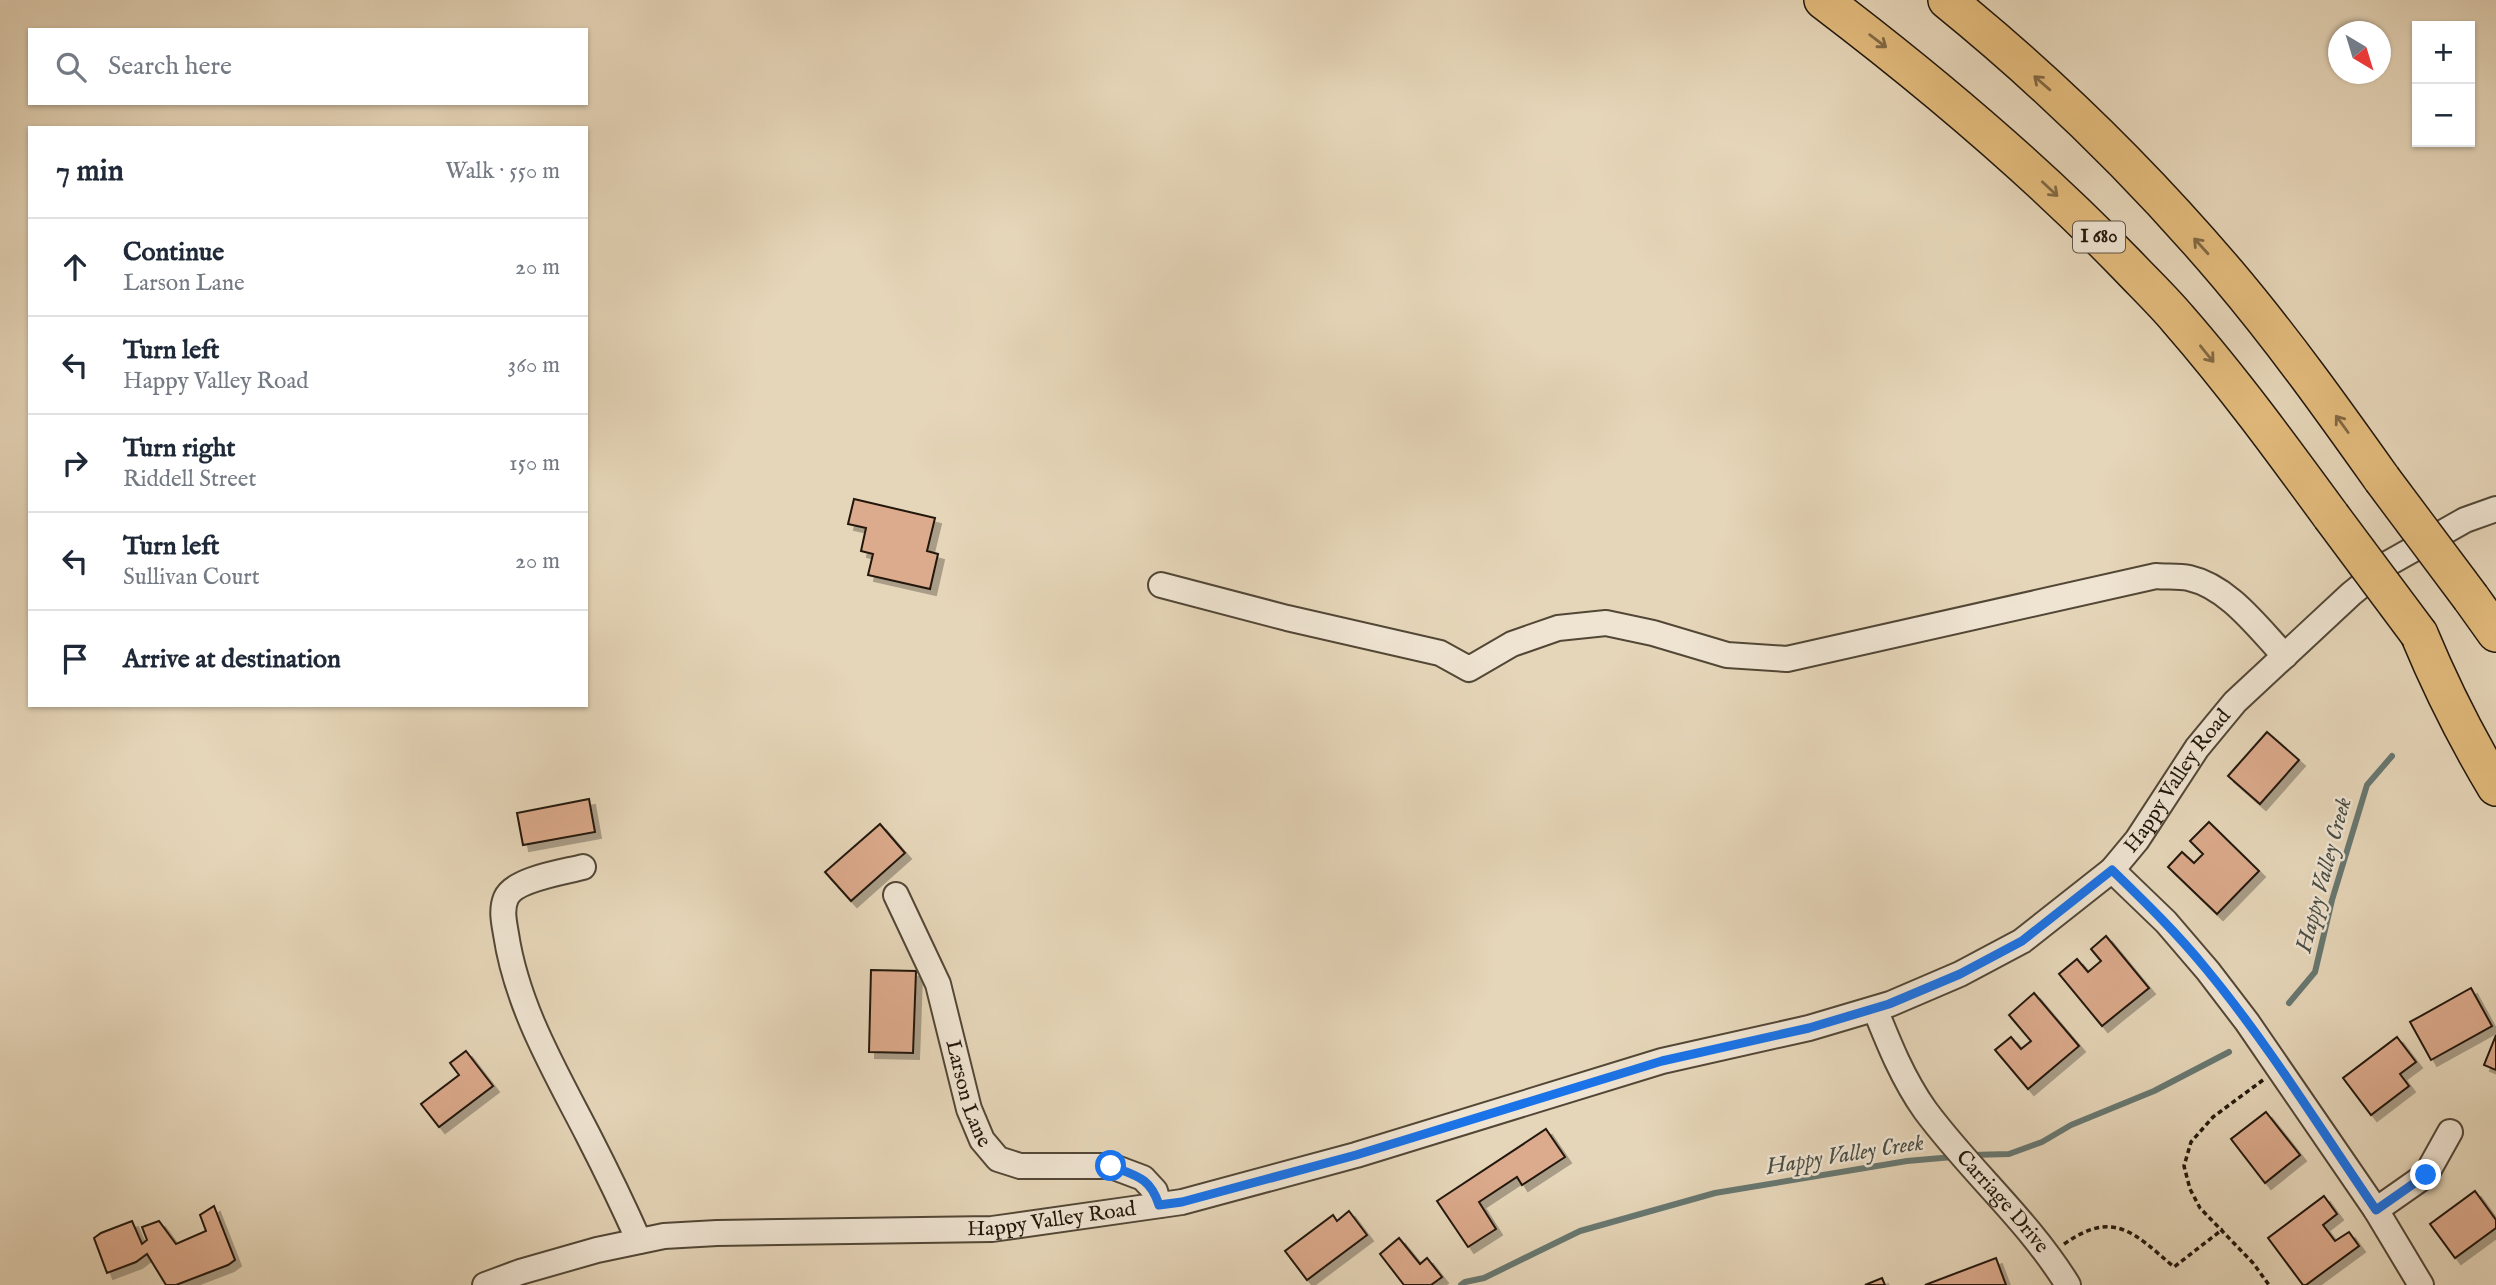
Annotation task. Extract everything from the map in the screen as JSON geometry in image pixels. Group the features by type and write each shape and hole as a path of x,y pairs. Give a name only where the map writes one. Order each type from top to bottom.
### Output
{"highway":[{"name":"I 680","path":"1823,0 1911,66 1982,126 2089,226 2177,318 2262,421 2496,741"},
{"path":"1947,0 2051,90 2137,175 2228,275 2306,373 2496,633"},
{"path":"2419,634 2445,696 2496,787"}],"street":[{"name":"Happy Valley Road","path":"485,1285 597,1250 664,1236 992,1229 1182,1202 1356,1155 1662,1061 1809,1028 1875,1009 1960,974 2022,941 2112,870 2137,840 2197,748 2235,702 2351,594 2389,564 2465,520 2496,509"},
{"path":"1161,585 1287,618 1440,653 1469,669 1512,644 1558,628 1606,623 1653,633 1727,655 1787,659 2156,576 2178,577 2189,578 2216,589 2243,612 2285,656"},
{"path":"583,867 516,886 506,896 503,914 509,953 523,1000 546,1054 639,1241"},
{"path":"2112,870 2166,922 2208,971 2376,1210 2421,1285"},
{"name":"Larson Lane","path":"896,895 938,984 969,1110 982,1140 998,1158 1020,1166 1111,1166 1143,1178 1155,1191 1159,1205"},
{"name":"Carriage Drive","path":"1875,1009 1899,1068 1924,1108 2049,1254 2068,1285"},
{"path":"2376,1210 2426,1175 2450,1132"}],"path":[{"path":"2269,1285 2223,1229 2200,1208 2190,1189 2184,1166 2190,1142 2213,1117 2279,1069"},
{"path":"2049,1254 2075,1236 2096,1226 2114,1226 2134,1236 2174,1267 2223,1229"}],"building":[{"path":"854,499 935,518 927,551 938,554 930,589 868,575 873,554 861,551 866,528 848,524"},
{"path":"2267,732 2299,760 2260,804 2228,776"},
{"path":"589,799 595,832 523,845 517,813"},
{"path":"2209,822 2259,871 2217,914 2168,867 2182,852 2194,863 2203,854 2190,841"},
{"path":"880,824 905,853 851,901 825,872"},
{"path":"2106,936 2149,988 2102,1026 2059,974 2077,959 2088,972 2101,961 2091,949"},
{"path":"871,970 916,971 913,1053 869,1052"},
{"path":"2471,988 2492,1026 2431,1060 2410,1022"},
{"path":"2034,993 2079,1046 2028,1089 1995,1050 2011,1037 2021,1049 2031,1041 2009,1015"},
{"path":"2496,1035 2496,1070 2484,1065"},
{"path":"2397,1037 2416,1062 2400,1074 2409,1086 2371,1115 2343,1078"},
{"path":"466,1051 493,1086 439,1127 421,1104 459,1075 450,1063"},
{"path":"2266,1112 2300,1155 2265,1183 2231,1139"},
{"path":"1546,1129 1565,1157 1522,1185 1517,1177 1479,1202 1496,1229 1468,1247 1437,1201"},
{"path":"2475,1191 2496,1220 2496,1228 2455,1258 2430,1224"},
{"path":"2324,1196 2337,1214 2323,1225 2335,1241 2349,1232 2359,1246 2303,1285 2268,1238"},
{"path":"214,1206 235,1260 228,1265 176,1285 166,1285 147,1254 136,1262 107,1273 94,1238 101,1233 132,1221 142,1244 147,1240 142,1227 159,1221 176,1244 206,1231 200,1215"},
{"path":"1349,1211 1367,1235 1307,1280 1285,1251 1333,1215 1337,1221"},
{"path":"1399,1238 1420,1264 1427,1258 1442,1277 1431,1285 1404,1285 1380,1254"},
{"path":"1996,1258 2006,1285 1925,1285"},
{"path":"1882,1278 1885,1285 1865,1285"}],"waterway":[{"name":"Happy Valley Creek","path":"2289,1003 2315,972 2332,900 2367,785 2392,756"},
{"name":"Happy Valley Creek","path":"1971,1155 2009,1154 2042,1142 2071,1125 2154,1091 2229,1052"},
{"name":"Happy Valley Creek","path":"1461,1285 1484,1278 1580,1231 1715,1193 1907,1161 1953,1157"}],"route":[{"path":"1111,1166 1143,1178 1155,1191 1159,1205 1182,1202 1356,1155 1662,1061 1809,1028 1875,1009 1960,974 2022,941 2112,870 2166,922 2208,971 2247,1022 2376,1210 2426,1175"}]}
